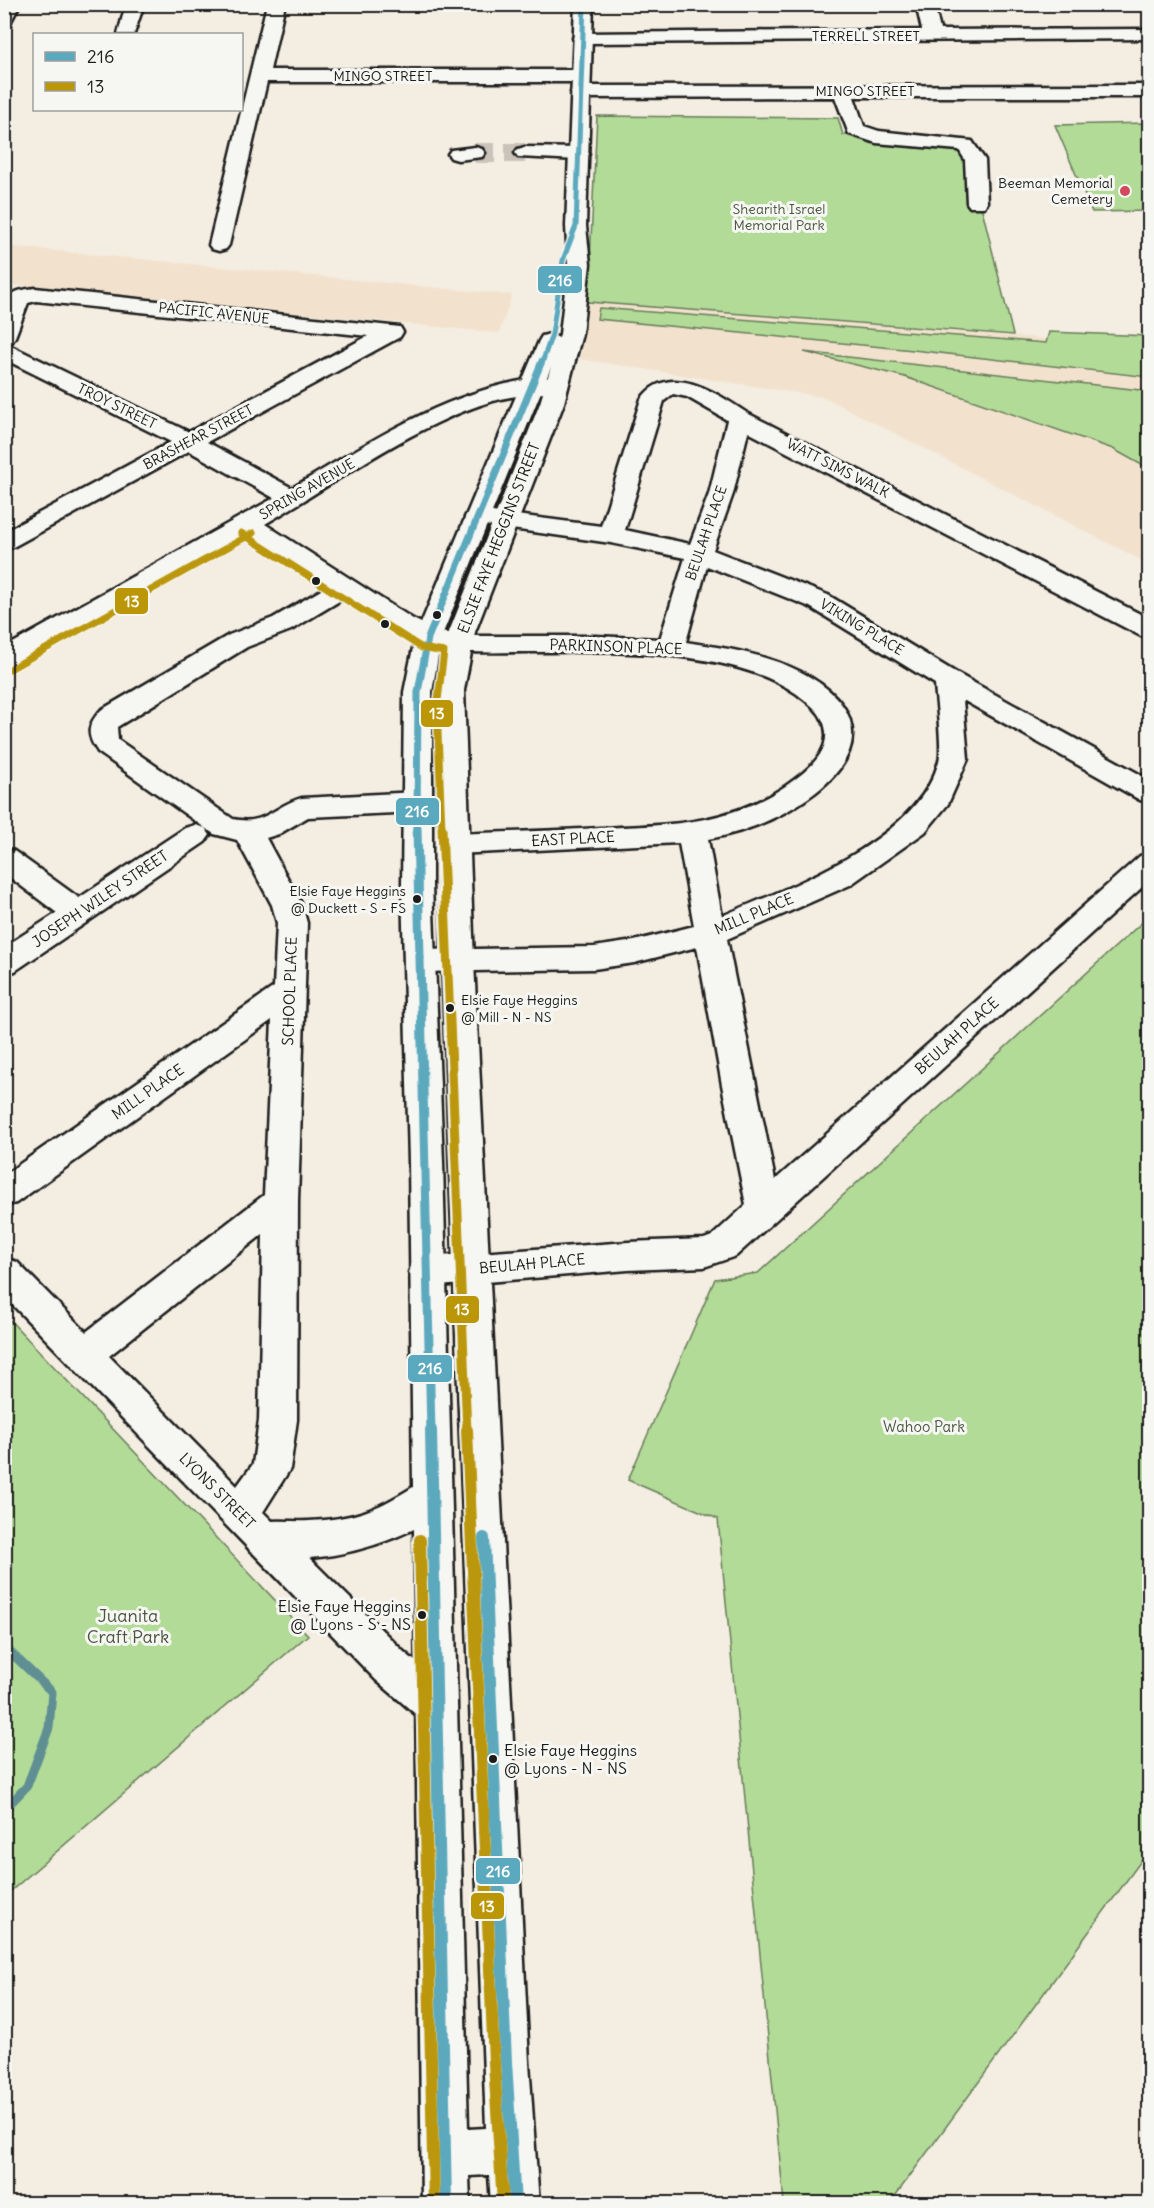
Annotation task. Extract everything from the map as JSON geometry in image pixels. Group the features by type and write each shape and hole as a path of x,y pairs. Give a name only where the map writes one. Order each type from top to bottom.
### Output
{"street":[{"path":"4,19 11,4"},
{"path":"126,33 135,4"},
{"path":"219,245 276,4"},
{"path":"545,384 573,324 579,264 576,226 584,4"},
{"path":"926,4 931,29"},
{"name":"TERRELL STREET","path":"582,31 931,29 1149,22"},
{"name":"TERRELL STREET","path":"931,29 1149,34"},
{"name":"MINGO STREET","path":"258,76 842,91 1149,91"},
{"path":"842,91 856,130 876,137 965,145 975,160 977,202"},
{"path":"525,153 579,154"},
{"name":"PACIFIC AVENUE","path":"4,337 19,299 35,294 392,332"},
{"name":"BRASHEAR STREET","path":"4,542 392,332"},
{"name":"TROY STREET","path":"4,351 189,441 293,498"},
{"name":"SPRING AVENUE","path":"4,658 293,498 425,421 474,398 545,384"},
{"name":"ELSIE FAYE HEGGINS STREET","path":"515,2204 458,962 449,699 452,674 444,640 477,517 545,384"},
{"name":"ELSIE FAYE HEGGINS STREET","path":"446,2204 426,1162 419,962 418,692 507,521 545,384"},
{"name":"WATT SIMS WALK","path":"611,535 657,393 671,388 686,388 739,418 1149,630"},
{"name":"BEULAH PLACE","path":"671,648 692,573 721,494 739,418"},
{"name":"VIKING PLACE","path":"477,517 611,535 700,554 819,600 948,681 1149,793"},
{"path":"247,523 346,586 444,640"},
{"path":"346,586 282,624 238,641 111,716 102,728 101,738 108,746 224,826 248,832 269,827 302,808 417,802"},
{"name":"PARKINSON PLACE","path":"444,640 477,644 633,645 671,648 734,659 763,667 803,684 832,711 838,724 840,738 834,756 821,771 776,806 736,822 692,833"},
{"name":"MILL PLACE","path":"419,962 594,958 634,952 711,933 839,878 915,825 934,804 954,759 948,681"},
{"name":"SCHOOL PLACE","path":"236,1511 252,1497 271,1469 278,1420 281,1201 291,991 292,923 283,896 248,832"},
{"path":"692,833 738,1085 764,1208"},
{"name":"EAST PLACE","path":"455,844 692,833"},
{"name":"JOSEPH WILEY STREET","path":"4,963 195,835"},
{"path":"4,858 79,914"},
{"name":"BEULAH PLACE","path":"427,1272 628,1256 704,1253 724,1246 1149,863"},
{"name":"MILL PLACE","path":"4,1193 291,991"},
{"path":"85,1354 281,1201"},
{"name":"LYONS STREET","path":"4,1272 390,1666 435,1704"},
{"path":"264,1538 299,1540 376,1527 400,1517 432,1496"},
{"path":"446,2154 511,2150"}],"shaded area":[{"path":"4,246 512,295 499,333 5,284"},
{"path":"588,302 1149,347 1149,564 824,397 580,359"}],"green space":[{"name":"Shearith Israel Memorial Park","path":"597,116 838,118 843,135 959,143 983,213 1013,335 588,302"},
{"path":"1149,123 1149,211 1092,212 1055,125"},
{"path":"599,308 1046,343 1049,332 1149,336 1149,377 913,350 597,319"},
{"path":"804,352 1149,391 1149,469 1113,449 905,377"},
{"name":"Wahoo Park","path":"1149,916 1149,1850 890,2203 784,2203 718,1519 628,1480 715,1279 758,1273"},
{"name":"Juanita Craft Park","path":"4,1314 308,1635 5,1896 4,1896"}],"waterway":[{"path":"4,1646 52,1692 49,1728 27,1786 4,1810"}],"tunnel":[{"path":"475,153 525,153"}],"transit line":[{"name":"216","path":"446,2204 426,1162 417,885 418,692 428,638 552,334 563,260 576,226 584,4"},
{"name":"13","path":"241,533 422,648 444,652 437,708 494,2063 503,2204"},
{"name":"13","path":"10,669 253,533"},
{"name":"216","path":"484,1538 506,2062 515,2204"},
{"name":"13","path":"420,1540 434,2204"}],"place":[{"name":"Beeman Memorial Cemetery","path":"1125,191"},
{"name":"Elsie Faye Heggins @ Duckett - S - FS","path":"417,899"},
{"name":"Elsie Faye Heggins @ Mill - N - NS","path":"450,1008"},
{"name":"Elsie Faye Heggins @ Lyons - S - NS","path":"422,1615"},
{"name":"Elsie Faye Heggins @ Lyons - N - NS","path":"493,1759"}]}
